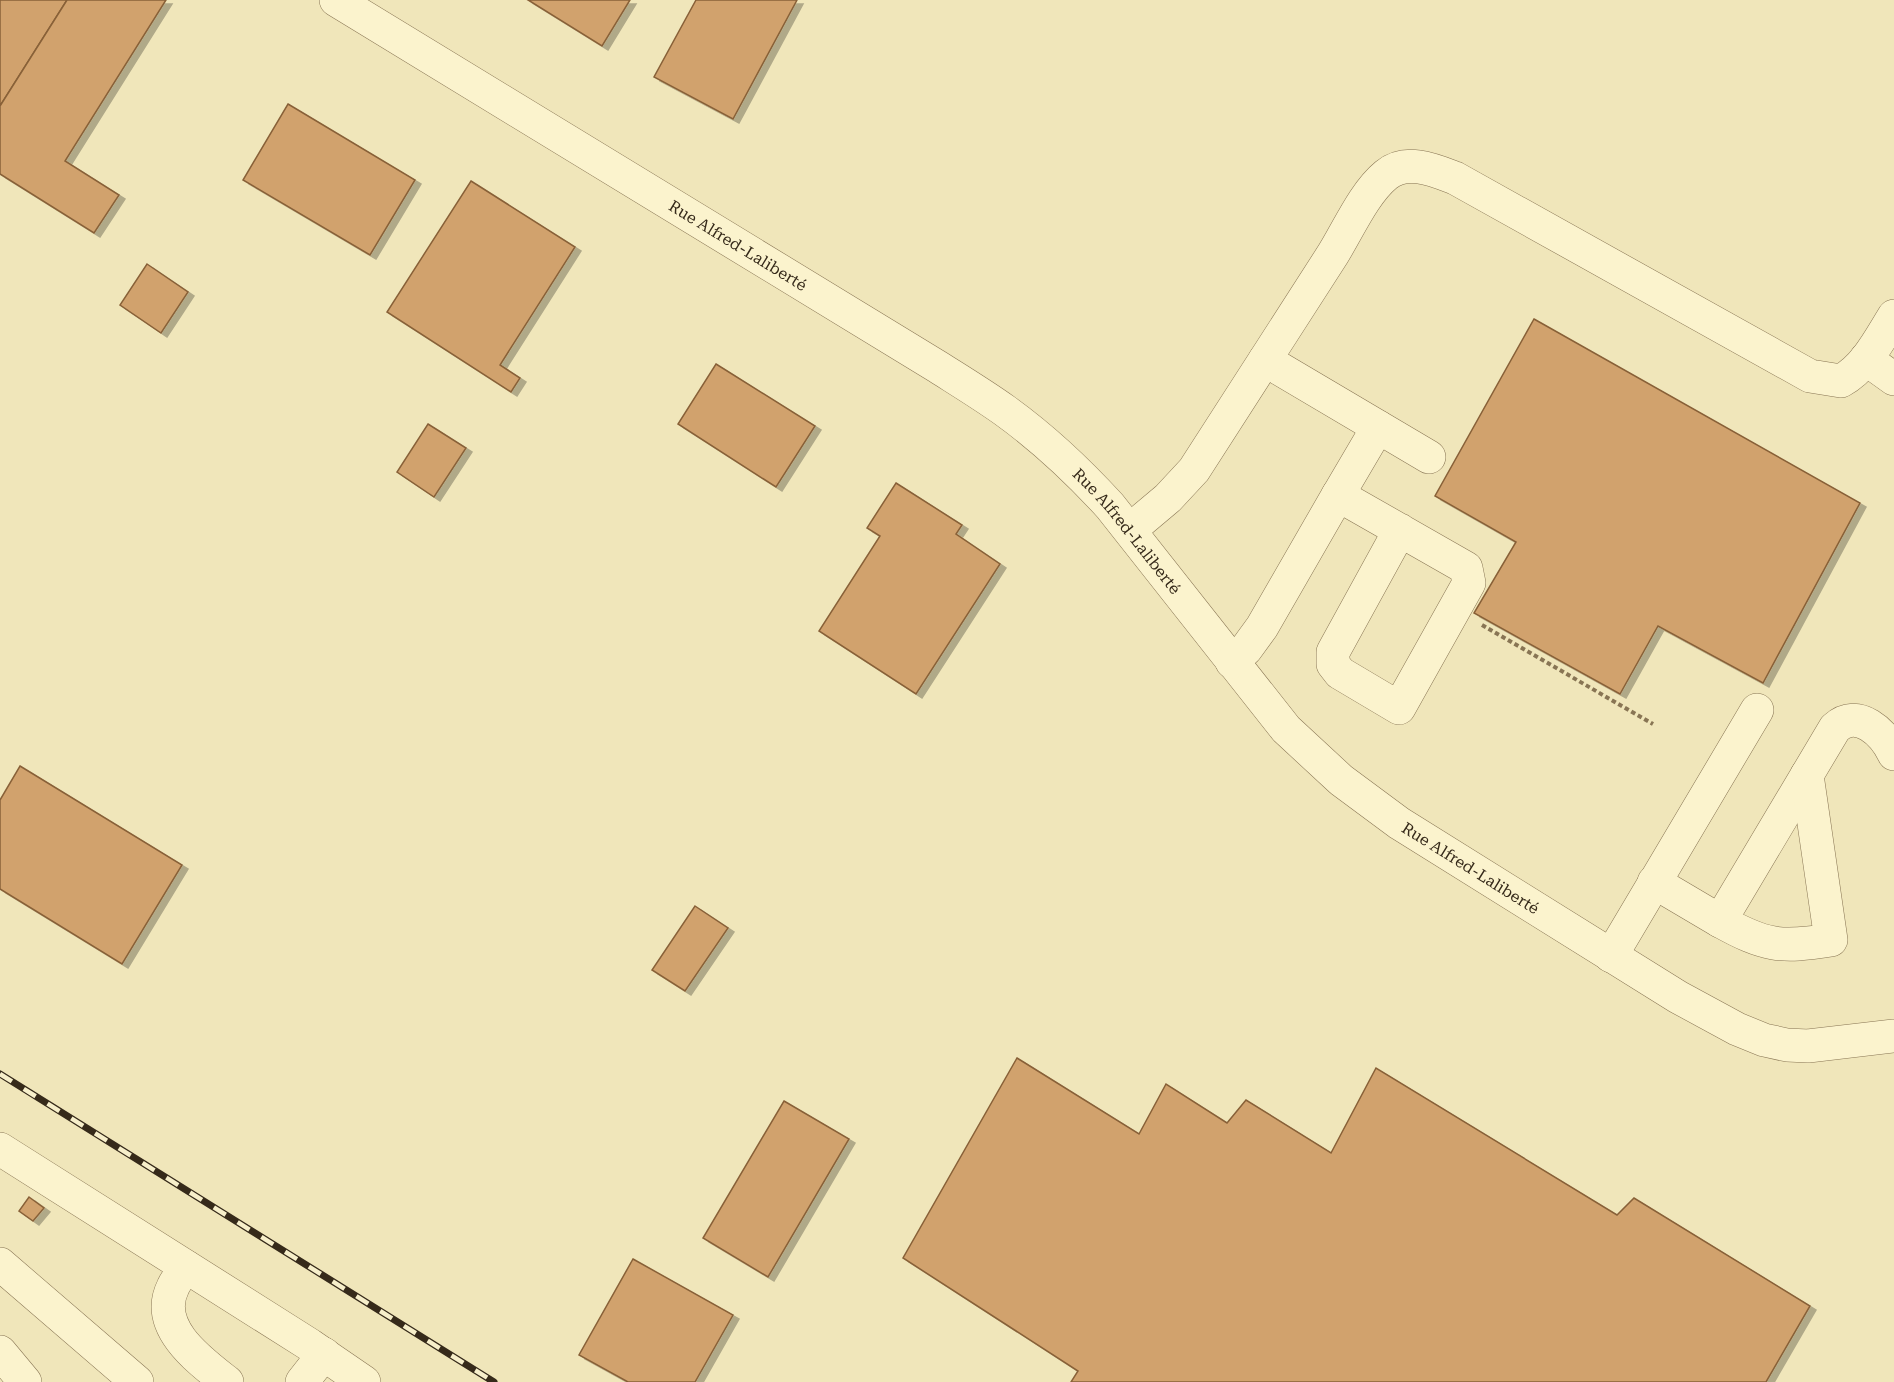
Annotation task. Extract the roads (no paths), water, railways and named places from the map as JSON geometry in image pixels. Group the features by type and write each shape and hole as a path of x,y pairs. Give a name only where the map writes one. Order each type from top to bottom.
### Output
{"street":[{"name":"Rue Alfred-Laliberté","path":"336,0 889,336 1003,409 1092,486 1130,530 1286,729 1341,780 1399,823 1710,1016 1764,1040 1787,1045 1808,1046 1894,1036"},
{"path":"1130,530 1168,498 1194,470 1340,244 1363,202 1386,175 1407,166 1432,169 1455,178 1810,375 1841,381 1854,374 1894,316"},
{"path":"1866,359 1894,379"},
{"path":"1265,360 1429,457"},
{"path":"1232,662 1246,649 1262,627 1378,427"},
{"path":"1338,495 1400,530 1466,568 1469,584 1399,708 1340,673 1333,664 1333,652 1400,530"},
{"path":"1611,956 1757,710"},
{"path":"1720,921 1835,728 1851,719 1866,723 1880,733 1894,754"},
{"path":"1654,882 1745,935 1763,942 1782,945 1831,940 1807,775"},
{"path":"0,1149 324,1354 364,1382"},
{"path":"0,1264 137,1382"},
{"path":"186,1267 173,1287 169,1299 170,1314 181,1342 227,1382"},
{"path":"0,1352 25,1382"},
{"path":"302,1382 324,1354"}],"railway":[{"path":"0,1074 494,1382"}]}
